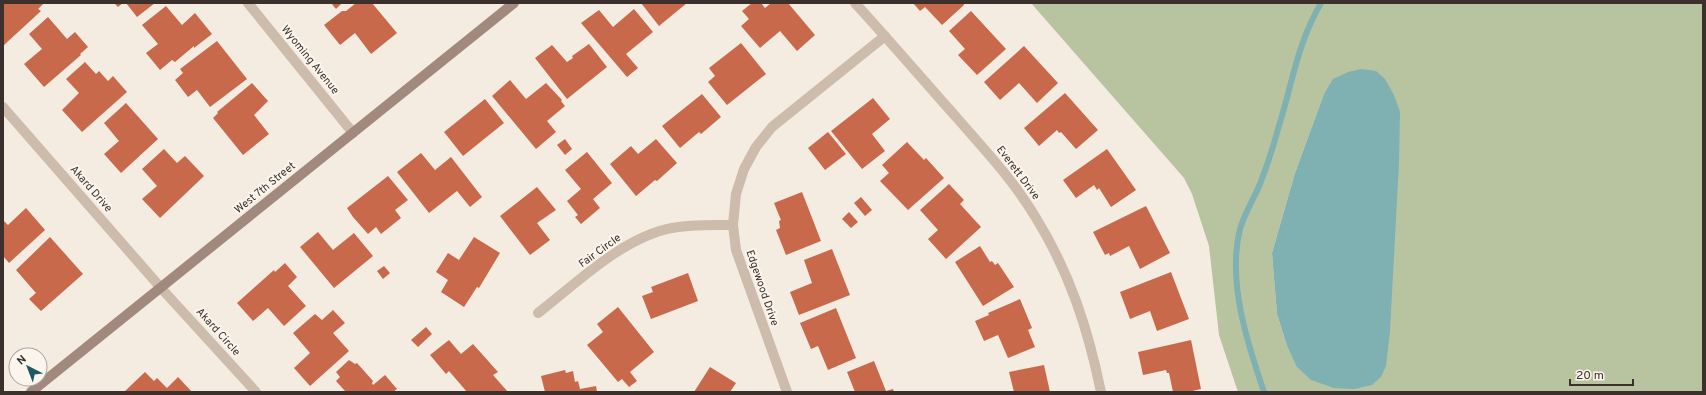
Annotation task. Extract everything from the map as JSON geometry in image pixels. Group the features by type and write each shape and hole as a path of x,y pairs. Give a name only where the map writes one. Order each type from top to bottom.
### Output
{"main road":[{"name":"West 7th Street","path":"31,392 514,3"}],"street":[{"name":"Wyoming Avenue","path":"248,3 353,133"},
{"name":"Everett Drive","path":"855,3 1007,175 1036,217 1060,262 1079,307 1093,350 1101,392"},
{"name":"Edgewood Drive","path":"787,392 736,250 733,225 736,194 744,169 756,147 772,127 885,36"},
{"name":"Akard Drive","path":"3,107 161,288"},
{"name":"Fair Circle","path":"538,314 621,248 646,235 672,228 733,225"},
{"name":"Akard Circle","path":"161,288 256,392"}],"green space":[{"path":"1031,3 1703,3 1703,392 1238,392 1219,335 1209,246 1192,194 1184,178","holes":["1324,94 1296,366 1287,346 1277,314 1272,253 1295,173"]}],"water":[{"path":"1361,69 1376,71 1385,79 1394,95 1400,112 1399,163 1390,331 1386,366 1381,377 1372,385 1354,389 1334,388 1311,380 1296,366 1287,346 1277,314 1272,253 1295,173 1324,94 1333,79 1348,72"}],"building":[{"path":"3,3 44,3 38,9 41,11 4,45"},
{"path":"114,3 123,3 118,7"},
{"path":"126,3 155,3 137,17"},
{"path":"331,3 342,3 336,9"},
{"path":"356,3 372,3 397,33 371,54 355,33 340,45 324,25 342,11 346,11"},
{"path":"641,3 687,3 659,26"},
{"path":"752,3 761,3 765,8 771,3 788,3 815,35 797,51 780,31 760,48 741,26 749,19 742,11"},
{"path":"913,3 963,3 964,5 942,25 925,7 920,11"},
{"path":"166,6 182,25 195,13 212,34 194,48 194,46 175,62 172,60 160,70 146,53 158,44 142,25"},
{"path":"634,9 653,32 626,54 638,68 627,77 581,23 599,10 613,27"},
{"path":"971,11 1006,49 977,75 958,55 965,49 949,31"},
{"path":"48,17 67,39 75,32 88,47 80,54 81,55 44,87 24,64 42,49 29,34"},
{"path":"217,41 247,79 210,107 197,90 188,97 175,80 183,73 180,69"},
{"path":"741,43 766,74 727,105 708,82 715,76 709,68"},
{"path":"589,44 607,67 567,99 535,58 552,45 567,62 573,58 572,56"},
{"path":"1024,46 1058,83 1037,103 1019,83 1000,100 984,82"},
{"path":"85,62 96,74 99,71 108,81 113,76 127,92 82,132 62,110 79,93 66,79"},
{"path":"510,80 526,99 546,83 562,100 561,101 565,106 547,121 556,132 536,149 492,96"},
{"path":"252,83 268,101 254,115 269,134 243,155 213,118 218,113 217,112"},
{"path":"1065,93 1098,130 1076,149 1061,132 1059,133 1057,130 1039,146 1024,128"},
{"path":"702,94 721,117 701,134 699,132 680,148 662,126"},
{"path":"873,98 890,119 872,134 885,151 862,169 831,131"},
{"path":"485,99 504,123 463,156 444,132"},
{"path":"126,103 158,139 121,173 104,154 119,141 104,123"},
{"path":"828,132 846,154 825,170 808,148"},
{"path":"565,139 572,149 565,155 557,145"},
{"path":"656,139 677,163 657,181 655,180 636,196 610,164 631,146 638,154"},
{"path":"907,142 924,160 926,158 944,178 908,210 880,181 889,173 882,165"},
{"path":"164,149 177,163 185,156 204,176 160,218 142,199 157,186 142,169"},
{"path":"1107,149 1136,190 1111,207 1099,188 1097,190 1094,185 1076,198 1063,180"},
{"path":"587,152 612,183 593,199 600,208 581,224 575,217 578,215 567,201 581,189 565,170"},
{"path":"421,153 435,170 451,157 482,197 470,207 457,191 429,213 397,172"},
{"path":"388,176 408,200 395,210 401,218 381,234 376,227 368,234 347,208"},
{"path":"949,184 964,200 960,204 981,227 946,259 928,239 938,230 920,210"},
{"path":"537,187 556,210 537,223 550,240 530,255 500,216"},
{"path":"802,192 821,241 786,255 776,230 780,228 779,221 781,220 774,203"},
{"path":"861,197 872,210 865,216 854,203"},
{"path":"1146,206 1170,253 1140,269 1129,246 1110,256 1109,253 1105,255 1093,232"},
{"path":"26,208 45,230 9,263 3,256 3,220 8,225"},
{"path":"849,212 858,222 851,228 842,219"},
{"path":"318,232 333,250 354,233 373,256 334,288 300,247"},
{"path":"50,237 83,274 41,311 29,299 36,293 16,270"},
{"path":"474,237 500,253 479,288 477,287 464,307 441,292 448,280 436,272 448,253 459,260"},
{"path":"980,246 990,262 992,261 995,265 998,263 1014,287 983,306 955,262"},
{"path":"832,249 850,295 799,315 790,292 812,283 804,260"},
{"path":"285,263 297,277 288,286 306,306 284,326 268,308 253,321 237,303 274,270 275,272"},
{"path":"384,266 390,273 383,279 377,271"},
{"path":"1171,272 1189,319 1157,331 1150,311 1130,319 1120,292"},
{"path":"688,273 698,301 651,319 642,296 653,292 651,287"},
{"path":"1020,299 1032,328 1028,330 1035,347 1008,358 998,335 984,341 975,321 989,315 988,313"},
{"path":"618,307 654,352 630,372 637,381 629,387 622,379 618,382 587,345 603,332 597,324"},
{"path":"836,308 856,358 828,370 818,346 811,349 800,323"},
{"path":"333,310 345,323 333,333 349,351 310,386 294,368 310,353 293,333 315,314 322,320"},
{"path":"426,327 432,334 418,347 411,340"},
{"path":"449,340 461,354 473,344 498,372 493,375 508,392 467,392 449,371 446,374 430,355"},
{"path":"1191,340 1201,389 1188,392 1173,392 1169,373 1167,373 1166,370 1143,375 1138,352"},
{"path":"349,360 355,364 357,363 373,381 373,385 385,375 397,389 393,392 345,391 336,381 340,377 336,372"},
{"path":"874,361 886,391 893,389 894,392 855,392 847,372"},
{"path":"1044,365 1050,392 1014,392 1009,372"},
{"path":"710,367 736,383 730,392 694,392"},
{"path":"565,370 566,373 573,371 575,382 578,381 580,389 596,386 597,392 545,392 541,376"},
{"path":"145,372 154,381 157,378 167,388 178,377 192,392 124,392"}],"waterway":[{"path":"1264,392 1251,353 1237,290 1237,249 1240,229 1260,184 1272,150 1306,34 1321,3"}]}
